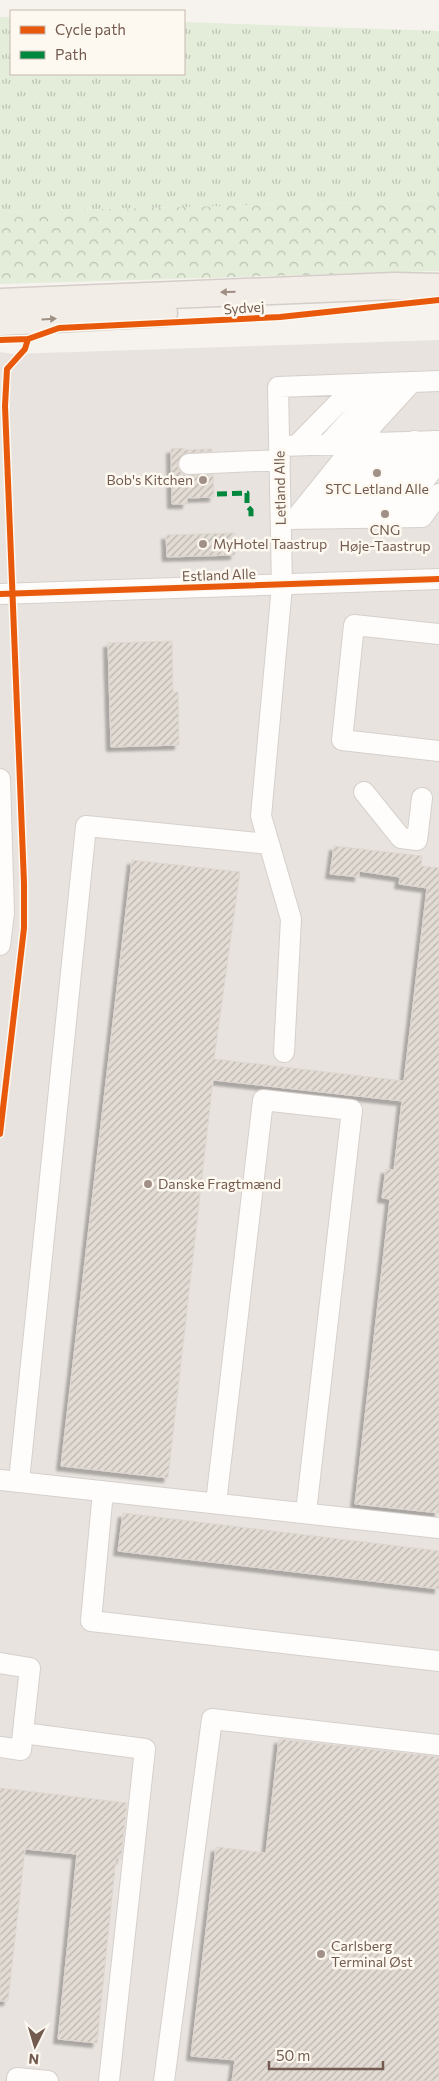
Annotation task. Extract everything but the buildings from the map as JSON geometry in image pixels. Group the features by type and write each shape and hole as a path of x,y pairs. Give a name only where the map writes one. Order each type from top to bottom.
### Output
{"main road":[{"name":"Sydvej","path":"0,302 394,286 433,288"},
{"name":"Sydvej","path":"0,322 246,309 395,295 433,288"}],"street":[{"path":"288,519 341,445 397,383"},
{"path":"317,518 341,445 397,383"},
{"path":"338,518 341,445 397,383"},
{"name":"Letland Alle","path":"284,1052 292,919 261,816 288,519 341,445 278,388 397,383"},
{"path":"189,464 341,445 436,441"},
{"path":"378,518 436,441"},
{"path":"341,445 378,518"},
{"path":"378,518 439,461"},
{"path":"288,519 422,517 439,494"},
{"name":"Estland Alle","path":"0,594 282,586 439,579"},
{"path":"439,634 354,625 342,740 439,751"},
{"path":"0,779 2,912 0,946"},
{"path":"364,792 401,838 417,840 422,798"},
{"path":"269,844 86,826 9,1480 439,1528"},
{"path":"216,1503 263,1100 352,1110 306,1512"},
{"path":"103,1491 90,1621 439,1661"},
{"path":"0,1664 30,1668 21,1750 0,1747"},
{"path":"164,2081 212,1719 439,1745"},
{"path":"23,1734 144,1749 110,2081"},
{"path":"17,2081 17,2078 48,2081"}],"shaded area":[{"path":"439,340 439,2081 0,2081 0,352 12,354"}],"green space":[{"path":"0,17 10,17 10,75 185,75 185,22 439,31 439,200 0,212"},
{"path":"439,200 439,271 0,284 0,212"}],"marked path":[{"path":"217,494 247,493 247,506 251,510 251,520"}],"cycle path":[{"path":"0,340 28,339 59,328 280,317 439,300"},
{"path":"0,1134 24,928 24,883 5,406 7,369 25,349 28,339"},
{"path":"0,594 439,579"}],"place":[{"name":"STC Letland Alle","path":"377,473"},
{"name":"Bob's Kitchen","path":"203,480"},
{"name":"CNG Høje-Taastrup","path":"385,514"},
{"name":"MyHotel Taastrup","path":"203,544"},
{"name":"Danske Fragtmænd","path":"148,1184"},
{"name":"Carlsberg Terminal Øst","path":"321,1954"}]}
